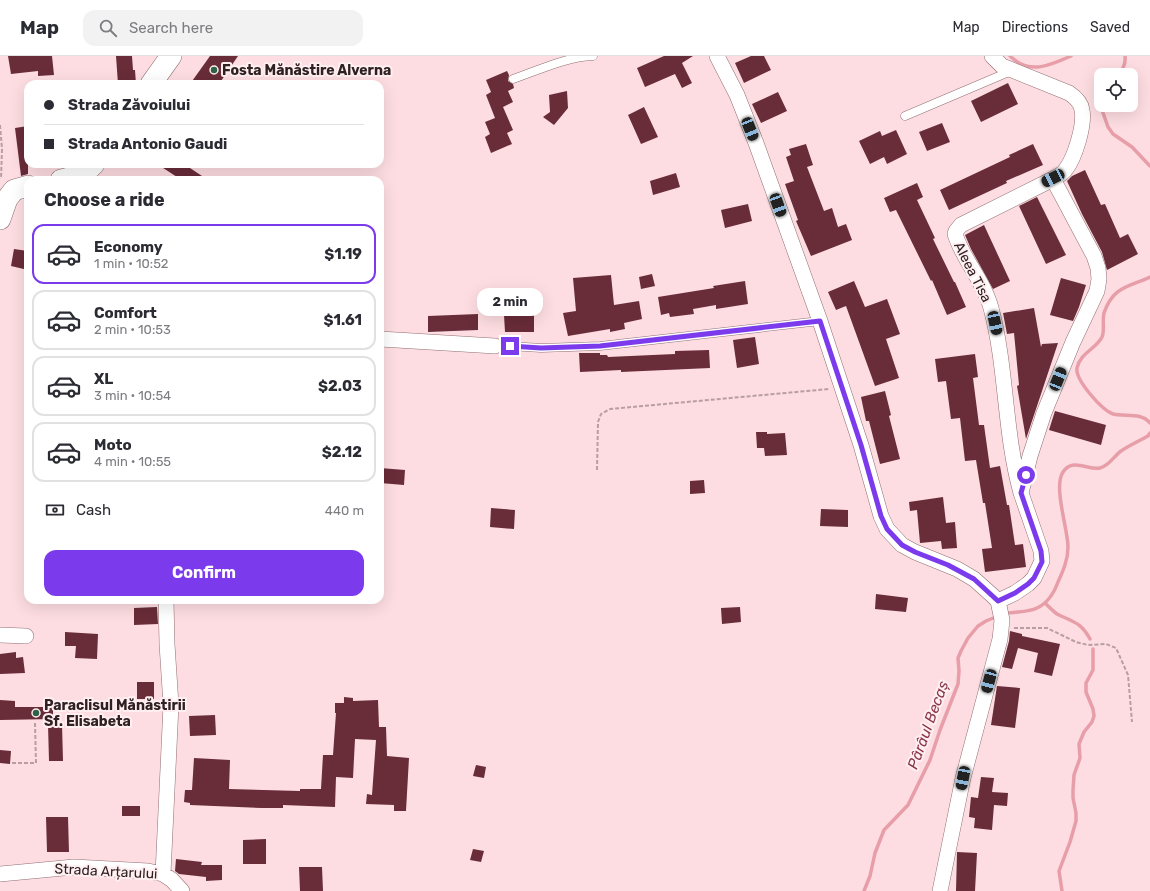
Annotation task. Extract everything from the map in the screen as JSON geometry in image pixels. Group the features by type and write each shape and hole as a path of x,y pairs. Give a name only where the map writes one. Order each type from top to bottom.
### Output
{"street":[{"path":"155,80 172,56"},
{"path":"716,56 737,95 756,143 820,321 861,445 881,516 887,529 902,545 915,552 948,565 974,579 1000,615"},
{"path":"940,891 963,778 1000,639 1000,615 1015,593 1034,578 1042,562 1041,551 1021,493 1032,449 1044,413 1073,342 1097,291 1099,279 1098,268 1094,256 1053,178 1061,175 1066,169 1077,145 1083,118 1080,104 1069,93 999,64 992,56"},
{"path":"75,176 90,168"},
{"name":"Aleea Tisa","path":"1021,493 1013,458 998,340 990,305 955,234 961,225 1053,178"},
{"path":"0,219 7,199 14,189"},
{"path":"384,339 495,346"},
{"path":"163,874 171,705 166,604"},
{"path":"0,635 26,636"},
{"name":"Strada Arțarului","path":"0,874 74,867 148,871 163,874 172,880 182,891"}],"lane":[{"path":"513,79 571,59 593,56"},
{"path":"905,116 1012,70"},
{"path":"510,346 541,348 600,346 820,321"}],"path":[{"path":"0,125 2,148 1,179 14,189"},
{"path":"597,470 598,422 602,414 610,409 842,388"},
{"path":"1000,615 1018,628 1047,628 1076,642 1088,645 1106,644 1116,648 1128,675 1132,722"},
{"path":"12,763 36,763 36,723"}],"building":[{"path":"8,56 52,56 54,75 38,76 38,71 11,74"},
{"path":"116,56 132,56 136,80 118,80"},
{"name":"Fosta Mănăstire Alverna","path":"210,56 238,56 222,80 193,80"},
{"path":"664,56 693,56 682,63 692,83 682,88 675,74 645,87 637,68"},
{"path":"751,56 764,56 771,70 744,83 735,63"},
{"path":"507,71 509,75 508,81 513,84 514,88 508,91 513,102 503,107 513,130 507,133 512,144 491,153 485,137 490,134 485,122 495,118 486,95 491,92 486,80"},
{"path":"1008,83 1018,104 981,122 971,101"},
{"path":"567,91 568,108 554,125 543,117 550,112 549,95"},
{"path":"778,92 787,111 761,123 752,104"},
{"path":"644,107 658,137 641,144 628,115"},
{"path":"942,123 950,142 927,151 919,132"},
{"path":"24,127 24,168 28,168 28,174 21,176 15,128"},
{"path":"896,130 907,154 887,164 884,157 870,164 859,141 880,131 882,136"},
{"path":"806,144 813,165 807,167 824,211 832,208 838,227 846,224 852,240 811,256 796,221 798,220 785,184 794,181 786,157 791,155 789,149"},
{"path":"1033,144 1043,165 1006,181 1007,183 949,210 940,190 1010,157 1009,155"},
{"path":"163,168 190,168 202,176 175,176"},
{"path":"1085,170 1101,205 1105,204 1120,238 1128,234 1138,254 1107,270 1102,252 1067,181 1072,176"},
{"path":"676,173 680,187 653,195 650,181"},
{"path":"917,183 923,197 917,200 935,238 933,239 966,307 947,315 932,280 931,281 896,210 890,212 884,198"},
{"path":"1037,197 1066,255 1046,264 1019,206"},
{"path":"748,204 752,221 725,228 721,210"},
{"path":"984,225 1010,281 993,289 965,235"},
{"path":"14,249 24,250 24,269 11,266"},
{"path":"652,274 655,286 641,289 639,277"},
{"path":"611,275 614,305 639,301 642,319 624,323 625,329 610,332 610,329 568,336 563,313 576,311 573,278"},
{"path":"1061,278 1086,285 1073,321 1050,315"},
{"path":"745,281 748,304 716,309 716,305 693,309 694,314 670,317 669,313 661,315 658,297 714,288 713,286"},
{"path":"854,281 865,307 887,299 900,334 886,339 899,378 875,386 846,306 836,310 828,292"},
{"path":"1034,308 1041,347 1042,344 1058,343 1026,439 1017,386 1019,385 1014,333 1007,334 1003,313"},
{"path":"478,314 478,330 428,332 428,316"},
{"path":"504,315 534,315 534,332 505,332"},
{"path":"755,337 759,364 737,368 733,340"},
{"path":"709,350 710,368 621,372 621,370 580,372 579,353 600,353 600,355 607,355 608,357 675,354 675,351"},
{"path":"975,354 978,377 973,378 979,425 984,425 990,468 1000,466 1007,505 1009,505 1015,545 1023,544 1026,567 985,572 982,549 992,548 976,460 965,461 960,418 951,419 946,381 938,382 935,359"},
{"path":"885,391 891,415 889,416 900,459 880,464 869,421 866,421 861,397"},
{"path":"1055,411 1106,425 1101,445 1049,430"},
{"path":"756,432 767,432 767,434 785,433 787,455 765,456 764,448 757,448"},
{"path":"384,468 405,470 404,485 384,483"},
{"path":"704,480 705,493 690,494 690,481"},
{"path":"943,497 946,523 955,522 957,548 942,549 941,541 920,543 917,510 910,511 909,502"},
{"path":"491,508 515,510 514,529 490,527"},
{"path":"821,509 848,510 848,527 820,526"},
{"path":"876,594 908,598 906,612 875,609"},
{"path":"157,607 158,624 134,625 134,608"},
{"path":"740,607 741,622 722,624 721,608"},
{"path":"1010,631 1022,634 1022,636 1060,644 1052,676 1034,672 1038,653 1018,648 1012,669 1002,667"},
{"path":"65,632 98,634 97,659 75,658 76,646 65,646"},
{"path":"16,652 16,658 23,657 25,673 0,674 0,654"},
{"path":"137,682 154,682 154,699 137,699"},
{"path":"997,686 1020,688 1015,728 991,725"},
{"path":"344,697 353,698 353,701 378,700 379,727 386,727 387,756 409,758 406,811 394,811 394,805 366,804 367,794 372,795 376,740 355,739 353,778 336,777 335,807 283,805 283,808 262,808 190,805 190,803 184,802 185,790 192,790 194,758 230,760 229,789 300,791 300,789 321,789 323,755 333,755 336,713 335,703 344,703"},
{"path":"0,700 15,701 15,707 53,707 53,719 0,720"},
{"path":"215,715 216,735 190,736 189,716"},
{"path":"48,724 62,724 63,761 49,761"},
{"path":"0,750 11,751 10,764 0,763"},
{"path":"476,765 486,767 484,778 473,776"},
{"path":"981,777 994,778 992,792 1008,793 1007,806 994,805 992,830 974,828 975,818 969,817 971,797 978,798"},
{"path":"122,806 140,806 140,816 122,816"},
{"path":"46,817 68,817 69,852 47,852"},
{"path":"266,839 266,864 243,864 243,840"},
{"path":"473,849 484,851 481,862 470,860"},
{"path":"957,852 977,853 975,891 956,891"},
{"path":"176,859 202,862 201,865 222,865 222,880 206,881 206,877 179,874 175,871"},
{"path":"299,867 322,867 323,891 300,891"}],"waterway":[{"name":"Pârâul Becaș","path":"1010,56 1017,62 1032,67 1055,63 1071,56"},
{"name":"Pârâul Becaș","path":"1123,68 1125,56"},
{"name":"Pârâul Becaș","path":"1103,112 1108,127 1113,134 1132,147 1150,166"},
{"name":"Pârâul Becaș","path":"1150,277 1122,289 1112,297 1104,313 1102,337 1081,359 1077,368 1080,380 1102,407 1113,414 1143,417 1150,423"},
{"name":"Pârâul Becaș","path":"1004,614 1029,611 1041,606 1052,594 1062,574 1068,552 1060,498 1060,479 1063,472 1071,465 1096,468 1103,467 1121,451 1148,436 1150,433"},
{"path":"1045,603 1057,614 1080,626 1087,633 1090,639"},
{"name":"Pârâul Becaș","path":"864,891 870,876 875,853 884,830 908,805 930,760 958,684 958,658 961,651 968,638 978,626 998,616"},
{"path":"1062,891 1059,871 1076,821 1073,790 1074,775 1080,758 1079,744 1084,732 1092,722 1094,716 1093,709 1086,692 1086,683 1093,670 1093,649"}],"place":[{"name":"Fosta Mănăstire Alverna","path":"214,70"},
{"name":"Paraclisul Mănăstirii Sf. Elisabeta","path":"36,713"}],"route":[{"path":"510,346 541,348 600,346 820,321 861,445 881,516 887,529 902,545 925,557 957,569 974,579 998,601 1015,593 1028,584 1034,578 1042,562 1041,551 1021,493 1026,475"}]}
